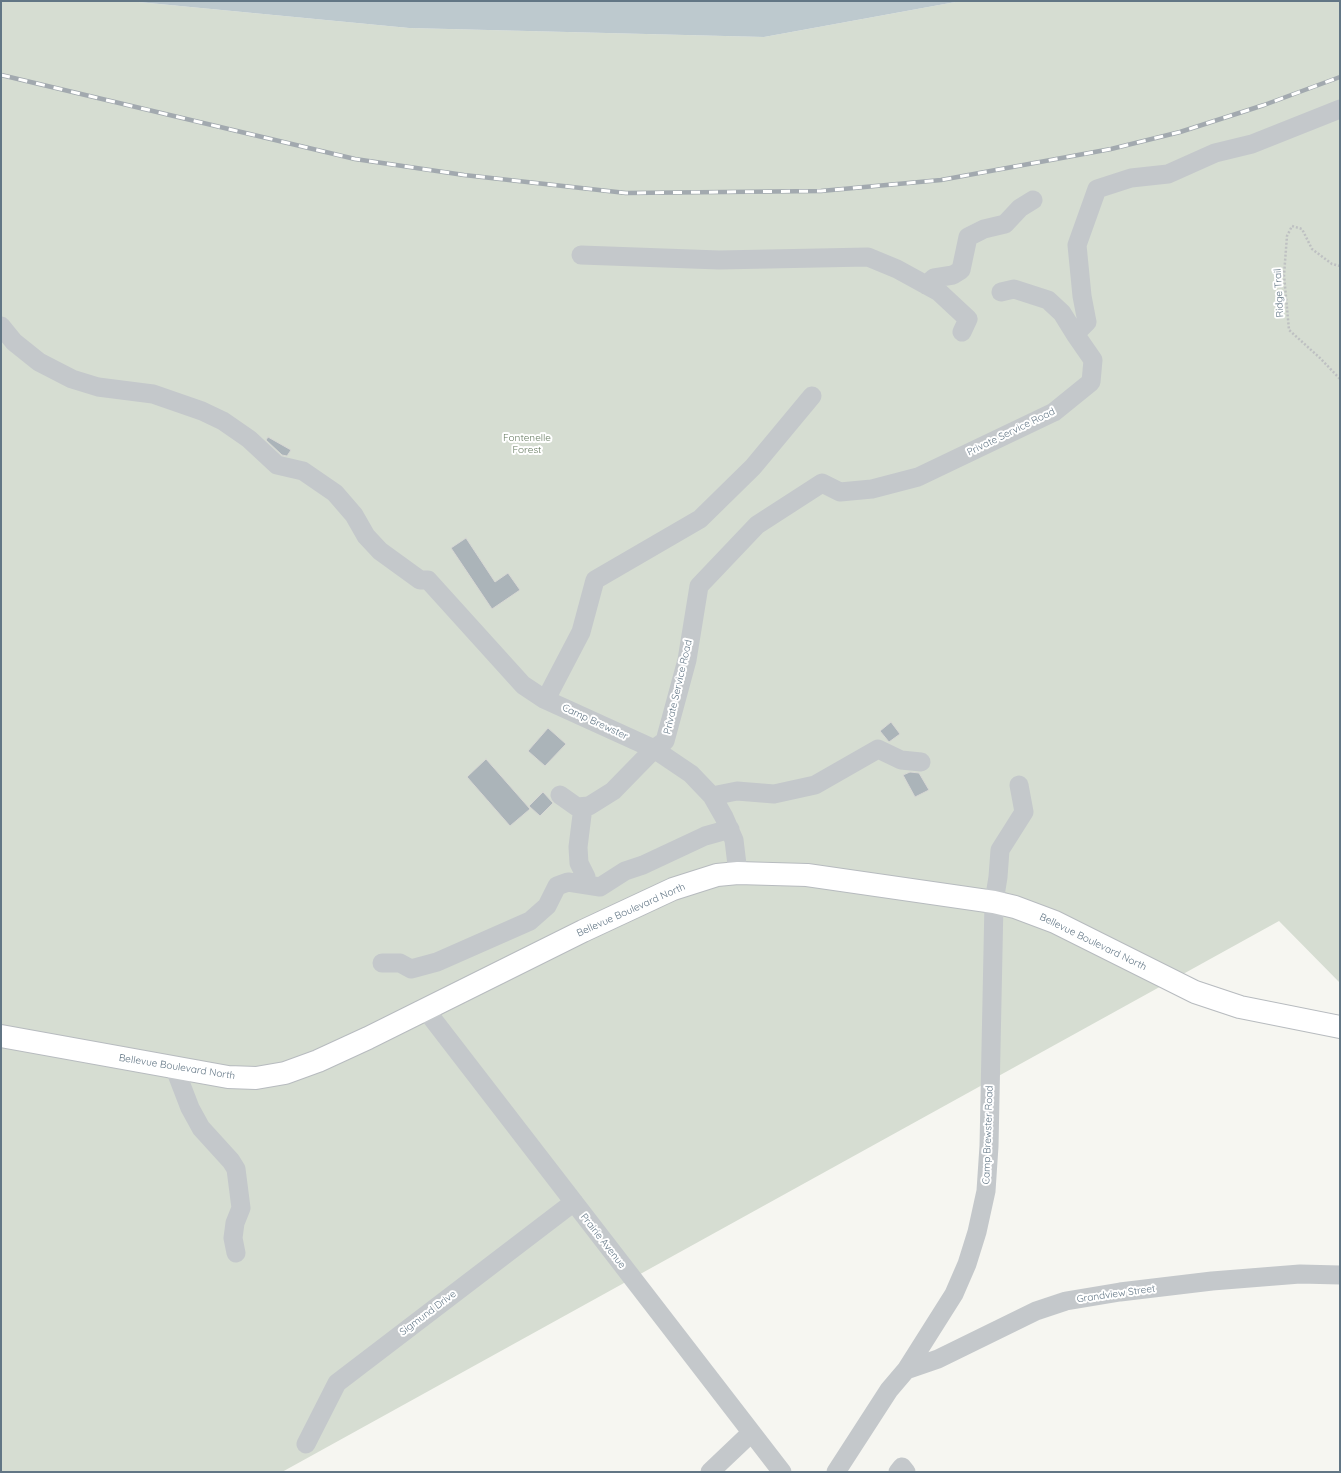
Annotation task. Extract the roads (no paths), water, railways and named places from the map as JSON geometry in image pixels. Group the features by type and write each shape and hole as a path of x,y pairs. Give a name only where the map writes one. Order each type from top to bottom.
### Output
{"main road":[{"name":"Bellevue Boulevard North","path":"1,1036 228,1077 256,1078 285,1073 318,1061 673,889 717,875 738,873 808,875 994,902 1015,907 1055,922 1195,992 1240,1007 1340,1028"}],"street":[{"path":"1001,292 1014,289 1048,300 1062,313 1075,334 1087,322 1082,296 1077,245 1097,189 1131,178 1168,174 1215,153 1252,144 1340,109"},
{"path":"926,285 934,278 953,274 961,270 968,237 984,229 1005,224 1020,208 1033,200"},
{"path":"581,255 719,260 868,257 897,269 939,292 968,319 962,332"},
{"name":"Camp Brewster","path":"1,326 14,342 39,362 72,379 98,387 153,394 202,411 223,421 249,439 277,465 303,471 335,493 354,515 366,536 380,551 420,580 428,580 523,685 546,700 654,749 691,774 712,796 730,829 734,840 738,873"},
{"name":"Private Service Road","path":"654,749 665,741 687,660 699,586 757,525 822,483 840,492 872,489 918,477 1054,412 1091,382 1092,360 1075,334"},
{"path":"546,700 581,632 595,580 700,519 753,466 812,396"},
{"path":"560,794 577,807 589,806 613,791 654,749"},
{"path":"712,796 737,791 774,794 815,785 878,749 901,760 921,762"},
{"name":"Camp Brewster Road","path":"836,1472 890,1390 906,1370 954,1294 965,1270 977,1232 986,1191 990,1146 994,902 1000,850 1024,812 1019,786"},
{"path":"583,806 578,847 579,863 586,877 586,884"},
{"path":"382,963 400,963 410,969 437,962 530,922 547,906 557,886 568,882 600,887 625,871 643,865 705,836 730,829"},
{"name":"Prairie Avenue","path":"425,1009 782,1472"},
{"path":"175,1068 185,1095 201,1128 226,1155 236,1169 241,1208 235,1223 234,1238 236,1253"},
{"name":"Sigmund Drive","path":"306,1444 336,1383 574,1202"},
{"name":"Grandview Street","path":"906,1370 938,1359 1036,1311 1066,1301 1120,1292 1212,1281 1300,1274 1340,1275"},
{"path":"710,1472 751,1433"},
{"path":"898,1472 902,1467 906,1472"}],"railway":[{"path":"1,75 355,159 464,175 626,193 821,191 941,180 1111,149 1180,132 1264,105 1340,77"}],"park label":[{"name":"Fontenelle Forest","path":"527,444"}]}
